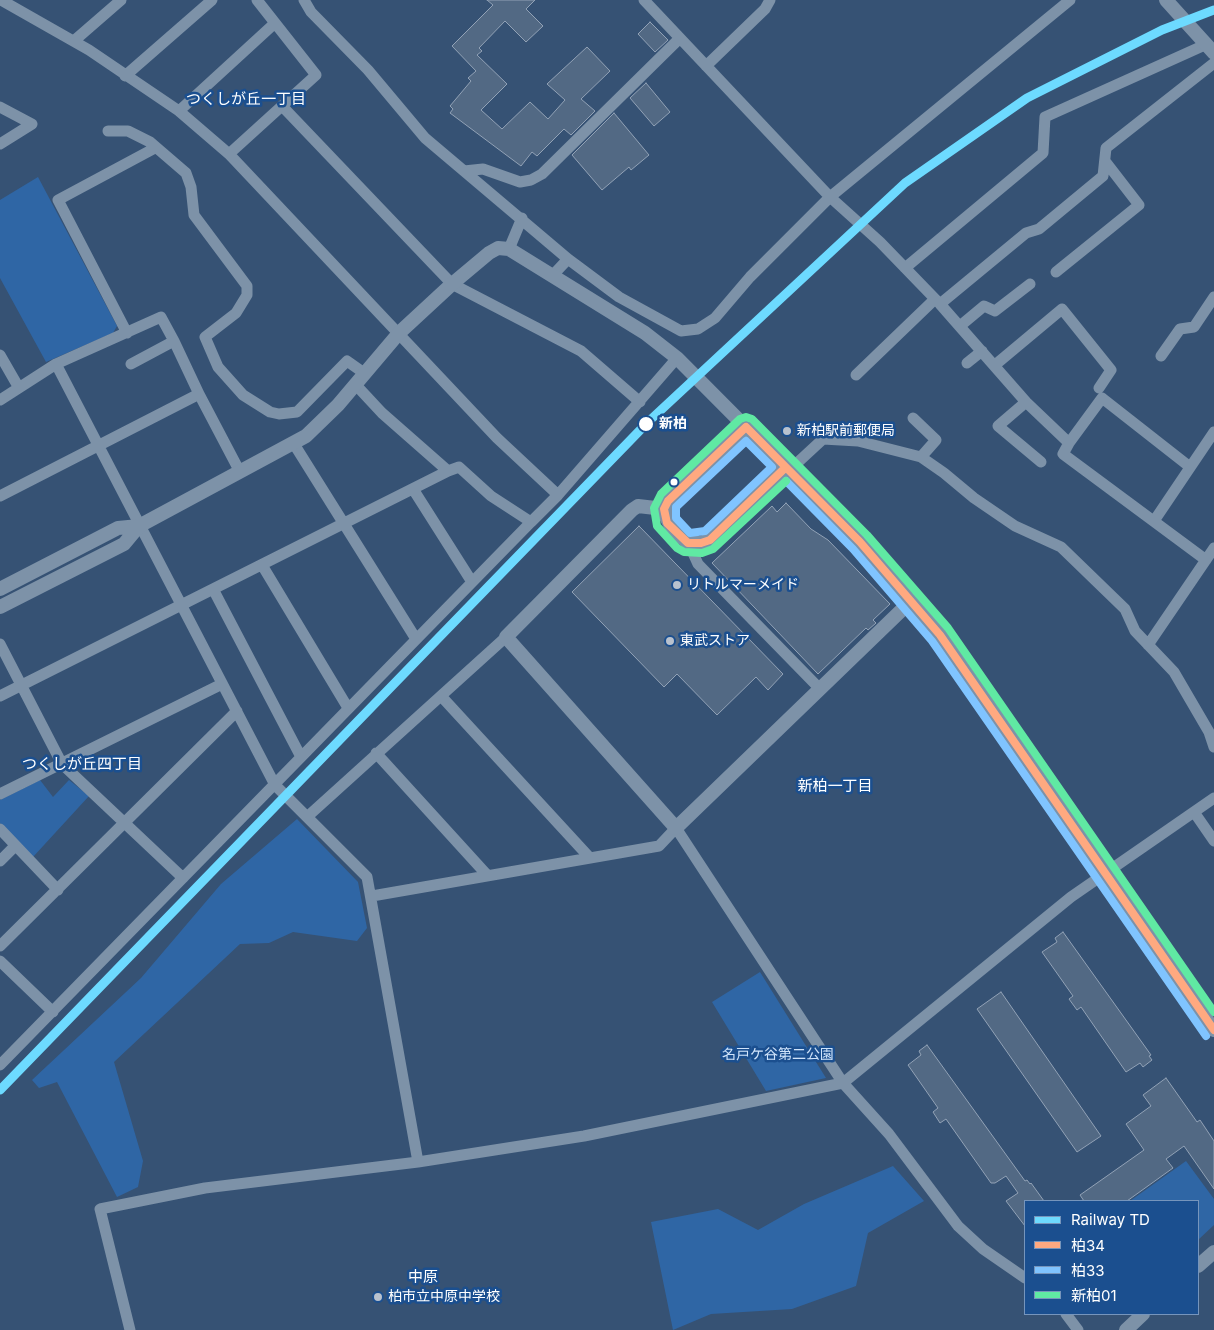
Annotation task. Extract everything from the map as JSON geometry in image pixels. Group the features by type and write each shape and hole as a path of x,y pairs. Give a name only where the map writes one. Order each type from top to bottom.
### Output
{"street":[{"path":"1,0 16,2 75,40 125,76 179,111 229,154 297,229 400,333 498,438 558,495"},
{"path":"75,40 121,0"},
{"path":"125,76 212,0"},
{"path":"229,154 316,75 257,0"},
{"path":"304,0 311,12 368,70 424,138 522,218 568,259 619,297 681,331 698,329 715,318 750,277 830,197 1070,0"},
{"path":"644,0 830,197 938,302 1026,402 1069,442"},
{"path":"706,66 765,9 770,0"},
{"path":"905,268 1043,153 1046,117 1210,48 1166,0"},
{"path":"179,111 275,23"},
{"path":"464,172 483,169 520,182 531,180 542,174 679,39"},
{"path":"856,375 938,302 1026,233 1039,229 1103,176 1106,148 1214,63"},
{"path":"282,106 452,284 580,352 640,402"},
{"path":"0,107 32,124 0,144"},
{"path":"108,131 128,131 150,142 186,173 191,188 194,216 247,286 248,295 236,313 205,337 218,368 231,383 243,394 270,412 279,414 297,412 347,361 382,413 448,472"},
{"path":"127,333 58,200 155,148"},
{"path":"1056,272 1139,205 1106,161"},
{"path":"509,249 522,218"},
{"path":"0,608 124,544 139,526 294,444 324,420 400,333 452,284 489,253 498,248 509,249 554,275 645,333 677,358 860,542 912,601 960,664 1214,1030"},
{"path":"554,275 568,259"},
{"path":"960,326 984,306 995,311 1030,284"},
{"path":"1161,356 1180,328 1194,327 1214,297"},
{"path":"995,366 1062,309 1111,370 1099,388"},
{"path":"0,400 56,364 161,317 240,472"},
{"path":"131,364 174,341"},
{"path":"967,363 982,351"},
{"path":"0,355 19,388"},
{"path":"0,1065 558,495 677,358"},
{"path":"56,364 275,785 367,877 372,896 418,1162"},
{"path":"0,496 199,394"},
{"path":"1190,467 1102,398 1069,442 1063,454 1206,560"},
{"path":"1026,402 998,426 1041,462"},
{"path":"913,418 936,440 921,457"},
{"path":"746,427 668,501 664,509 667,523 684,541 694,544 710,540 785,468 796,464 823,440 858,441 921,457 974,498 1015,526 1061,547 1125,609 1135,631 1174,672 1209,732 1214,747"},
{"path":"1154,521 1214,432"},
{"path":"294,444 416,639"},
{"path":"0,696 459,467 491,496 531,522"},
{"path":"413,489 472,582"},
{"path":"307,817 506,637 632,510 638,506 664,509"},
{"path":"0,588 118,528 139,526"},
{"path":"694,544 693,553 698,564 820,689"},
{"path":"1148,645 1214,548"},
{"path":"262,565 348,708"},
{"path":"213,589 301,757"},
{"path":"372,896 659,846 912,601"},
{"path":"506,637 676,828 843,1083 889,1134 958,1226 983,1249 1024,1277"},
{"path":"0,644 62,764 183,878"},
{"path":"0,793 222,684"},
{"path":"441,696 590,858"},
{"path":"0,946 237,711"},
{"path":"376,753 488,876"},
{"path":"130,1330 100,1209 205,1188 418,1162 584,1136 843,1083 1071,897 1107,874 1214,798"},
{"path":"1194,812 1214,841"},
{"path":"0,829 58,890"},
{"path":"0,861 16,846"},
{"path":"0,961 53,1012"},
{"path":"1199,1265 1214,1252"},
{"path":"1067,1315 1078,1330"},
{"path":"1126,1330 1142,1315"}],"green space":[{"path":"38,177 117,326 113,333 46,362 0,278 0,200"},
{"path":"40,780 53,797 69,780 89,796 33,857 0,823 0,800"},
{"path":"297,819 358,882 367,928 357,941 293,932 269,943 240,944 114,1062 143,1161 138,1187 117,1197 57,1082 39,1088 32,1080 141,978 221,884"},
{"name":"名戸ケ谷第二公園","path":"760,972 826,1078 766,1091 712,1002"},
{"path":"1186,1161 1214,1199 1214,1225 1199,1239 1199,1200 1131,1200"},
{"path":"893,1166 924,1201 868,1233 856,1286 792,1309 711,1314 673,1330 651,1222 718,1209 758,1230 804,1204"}],"building":[{"path":"487,0 535,0 526,9 543,26 526,42 505,21 479,48 482,51 477,55 507,84 481,110 502,129 530,102 548,119 565,100 547,84 587,47 610,71 581,99 595,111 571,135 564,129 537,156 532,152 521,166 450,113 453,109 450,106 471,81 468,78 476,71 452,46 493,5"},
{"path":"650,22 668,40 655,52 638,34"},
{"path":"646,83 670,112 654,126 630,98"},
{"path":"614,113 649,155 631,170 629,167 602,190 572,155"},
{"path":"786,503 811,529 828,540 890,604 873,620 876,623 868,630 866,628 818,674 712,563 772,506 777,512"},
{"path":"639,526 783,674 768,690 756,677 717,715 677,674 664,687 572,592"},
{"path":"1063,932 1151,1055 1149,1056 1152,1060 1143,1067 1140,1063 1126,1072 1081,1007 1077,1010 1069,999 1073,996 1042,952 1057,942 1055,938"},
{"path":"1001,992 1101,1136 1077,1152 977,1009"},
{"path":"927,1045 1025,1181 1027,1180 1031,1183 1043,1200 1024,1200 1024,1225 1006,1201 1018,1193 1006,1176 995,1183 991,1183 946,1119 940,1123 933,1112 938,1108 908,1065 921,1055 919,1051"},
{"path":"1166,1078 1197,1122 1200,1120 1214,1141 1214,1189 1184,1146 1166,1159 1173,1168 1128,1200 1083,1200 1080,1195 1144,1150 1126,1124 1151,1106 1143,1095"}],"rail line":[{"name":"TD","path":"0,1090 647,423 905,183 1027,98 1162,30 1214,10"}],"transit line":[{"name":"新柏01","path":"786,481 713,549 702,553 684,552 677,548 657,526 654,508 661,494 740,419 746,417 752,419 867,535 948,628 1214,1012"},
{"name":"柏34","path":"785,468 710,540 701,543 688,543 667,523 664,509 668,501 746,427 860,542 940,635 1214,1030"},
{"name":"柏33","path":"746,441 772,467 705,531 690,533 676,518 676,507 746,441"},
{"name":"柏33","path":"786,481 853,549 932,641 1206,1036"}],"place":[{"name":"新柏","path":"646,424"},
{"name":"新柏駅前郵便局","path":"787,431"},
{"name":"リトルマーメイド","path":"677,585"},
{"name":"東武ストア","path":"670,641"},
{"name":"柏市立中原中学校","path":"378,1297"}],"district":[{"name":"つくしが丘一丁目","path":"246,99"},
{"name":"つくしが丘四丁目","path":"82,764"},
{"name":"新柏一丁目","path":"835,786"},
{"name":"中原","path":"423,1277"}]}
